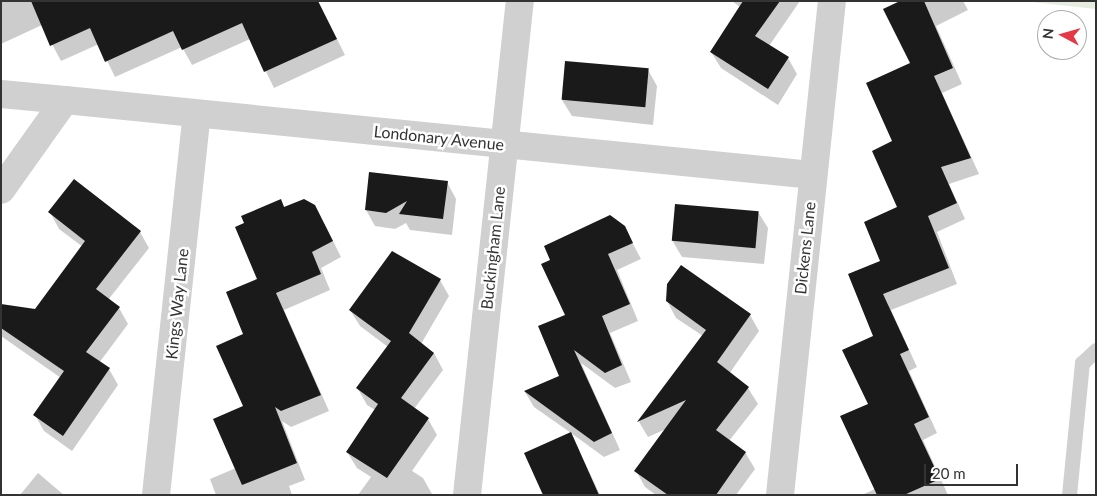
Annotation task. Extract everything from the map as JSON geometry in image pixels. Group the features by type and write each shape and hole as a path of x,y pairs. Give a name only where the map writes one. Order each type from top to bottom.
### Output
{"street":[{"name":"Buckingham Lane","path":"467,495 520,1"},
{"name":"Dickens Lane","path":"780,495 832,1"},
{"name":"Londonary Avenue","path":"1,94 813,175"},
{"path":"1,190 65,100"},
{"name":"Kings Way Lane","path":"156,495 198,114"}],"lane":[{"path":"1069,495 1082,363 1096,350"}],"shaded area":[{"path":"1023,1 1096,1 1096,9"}],"building":[{"path":"31,1 318,1 337,39 264,72 242,23 182,50 173,31 105,62 90,28 50,46"},
{"path":"743,1 780,1 755,36 789,57 768,89 710,52"},
{"path":"900,1 924,1 953,68 934,76 971,158 941,167 957,203 928,216 949,268 883,294 909,350 900,354 929,417 914,424 940,479 904,495 877,495 840,416 868,404 842,350 873,336 848,274 880,261 864,222 897,207 872,151 892,141 866,83 910,63 883,9"},
{"path":"565,61 649,68 645,107 562,100"},
{"path":"369,172 448,181 443,219 399,214 407,201 386,213 365,210"},
{"path":"74,179 141,231 96,289 120,307 86,352 110,368 63,436 33,415 64,371 1,328 1,304 35,309 85,241 48,212"},
{"path":"281,199 284,207 304,199 315,205 333,241 312,252 321,274 276,293 321,395 281,411 275,407 297,463 242,485 213,419 243,406 216,346 243,334 226,292 257,279 235,227 244,223 241,216"},
{"path":"675,204 759,211 755,248 672,241"},
{"path":"610,215 625,226 633,243 608,254 630,304 602,316 622,365 605,373 574,350 612,433 594,442 524,391 559,376 538,326 565,315 541,264 550,260 544,246"},
{"path":"392,251 441,279 409,333 434,353 401,398 429,418 387,478 346,452 378,404 356,388 391,341 349,310"},
{"path":"681,265 751,314 717,362 749,387 716,430 746,452 716,495 668,495 634,471 686,400 637,422 706,330 666,301 667,284"},
{"path":"571,432 599,495 543,495 524,453"}]}
